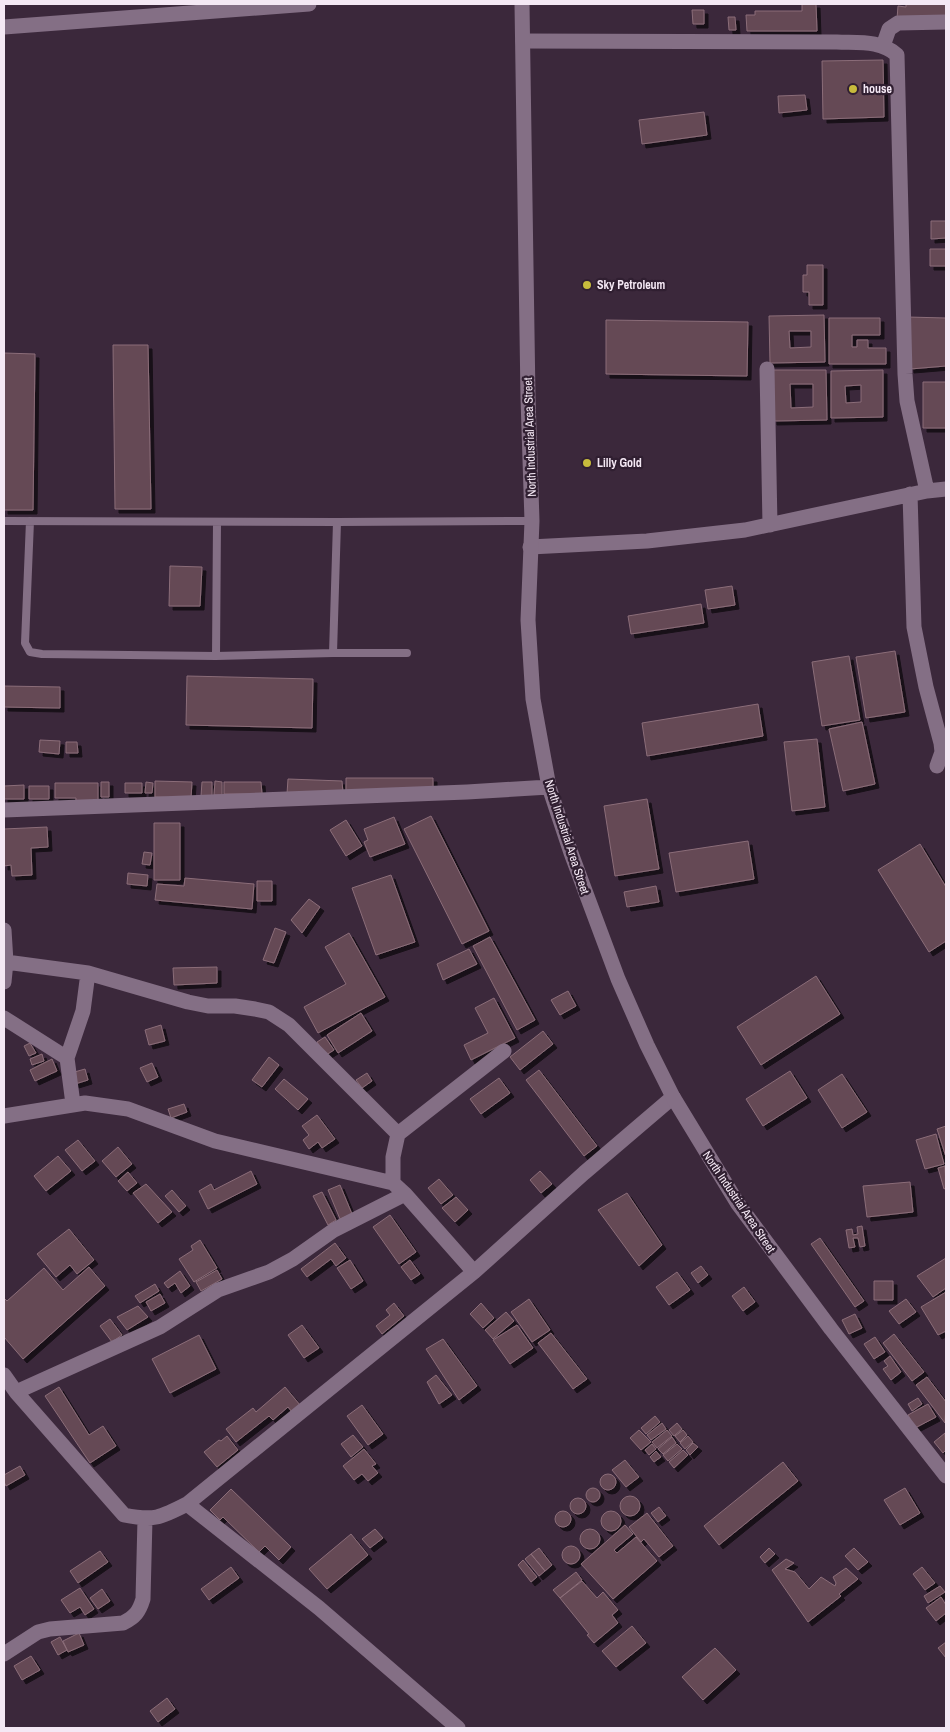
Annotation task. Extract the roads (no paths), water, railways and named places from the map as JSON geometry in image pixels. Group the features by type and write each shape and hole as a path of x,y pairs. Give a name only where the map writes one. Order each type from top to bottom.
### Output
{"street":[{"path":"4,27 309,4"},
{"name":"North Industrial Area Street","path":"522,4 532,521 528,620 533,698 549,787 577,870 618,979 647,1045 673,1097 705,1153 738,1204 831,1329 946,1476"},
{"path":"883,46 889,29 898,23 946,22"},
{"path":"523,41 837,42 883,46 892,50 897,55 905,374 907,401 927,491"},
{"path":"767,369 770,525"},
{"path":"530,547 702,536 770,525 910,494 946,489"},
{"path":"910,494 914,627 926,687 941,743 942,752 937,766"},
{"path":"4,810 467,792 549,787"},
{"path":"4,930 6,962 4,982"},
{"path":"6,962 88,973 208,1006 235,1006 269,1012 288,1025 398,1134"},
{"path":"73,1104 67,1058 83,1011 88,973"},
{"path":"4,1018 67,1058"},
{"path":"393,1183 393,1157 398,1134 504,1051"},
{"path":"4,1376 124,1515 145,1519 166,1516 187,1504 474,1272 584,1173 673,1097"},
{"path":"4,1116 85,1103 128,1109 215,1141 393,1183 474,1272"},
{"path":"16,1392 160,1327 218,1290 269,1272 293,1259 334,1230 405,1194"},
{"path":"187,1504 319,1608 458,1728"},
{"path":"4,1654 38,1632 50,1629 123,1623 134,1618 139,1612 143,1599 145,1519"}],"lane":[{"path":"4,521 532,521"},
{"path":"30,521 25,643 30,652 42,654 216,656 407,653"},
{"path":"216,656 218,522"},
{"path":"333,653 337,522"}],"place":[{"name":"house","path":"853,89"},
{"name":"Sky Petroleum","path":"587,285"},
{"name":"Lilly Gold","path":"587,463"}]}
